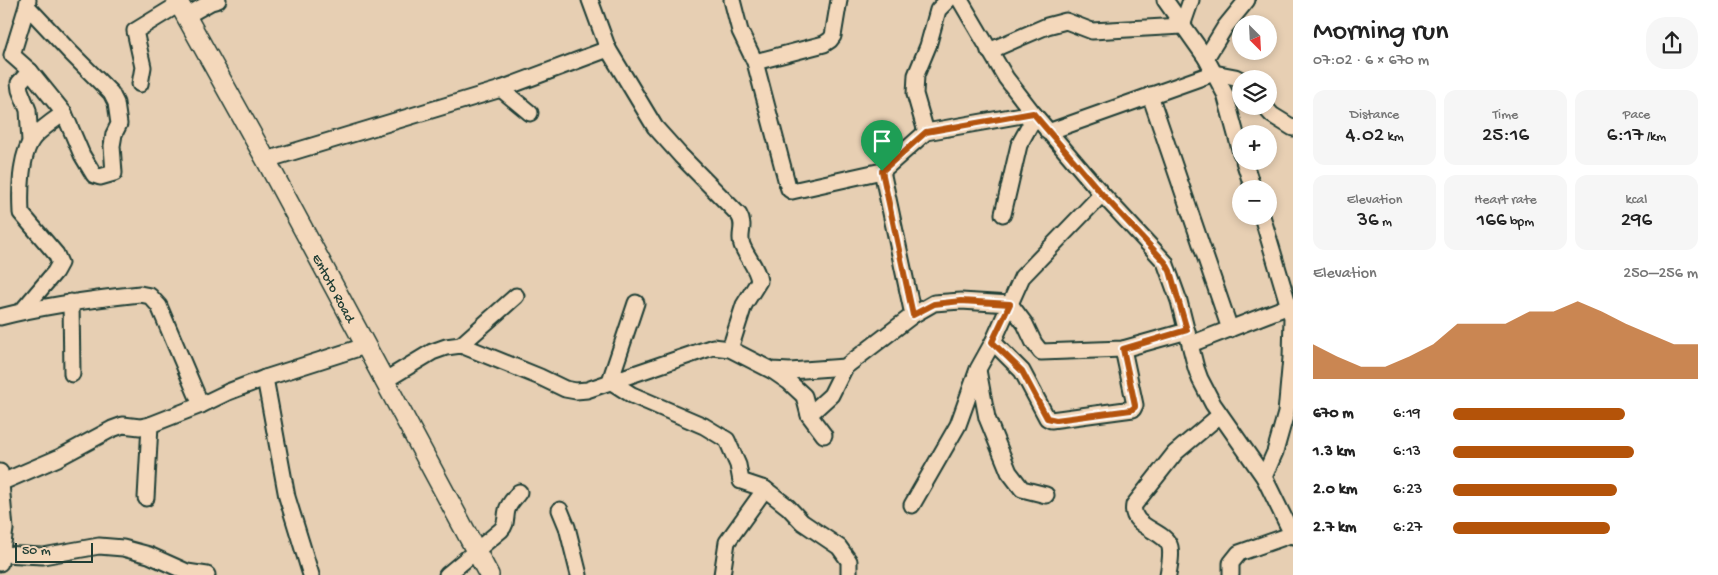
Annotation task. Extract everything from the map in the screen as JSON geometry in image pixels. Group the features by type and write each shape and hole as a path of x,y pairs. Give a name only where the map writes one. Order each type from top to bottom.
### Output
{"main road":[{"name":"Entoto Road","path":"180,7 266,160 489,575"}],"street":[{"path":"140,84 143,67 135,31 180,7 218,0"},
{"path":"590,0 608,49 655,127 742,220 742,244 756,270 759,281 744,305 730,349"},
{"path":"732,0 740,31 755,62 789,189 796,192 882,171 926,132 1034,114"},
{"path":"755,62 824,44 830,40 833,36 839,0"},
{"path":"926,132 915,94 916,75 931,39 938,10 948,0"},
{"path":"960,0 1006,78 1048,132 1165,262 1174,286 1200,379 1220,415 1264,478 1293,535 1239,553 1231,563 1231,575"},
{"path":"1165,0 1214,72 1225,94 1233,125"},
{"path":"1182,26 1190,0"},
{"path":"1206,58 1225,27 1247,0"},
{"path":"28,3 70,52 111,93 116,103 119,124 114,134 112,146 114,173 100,177 94,174 82,155 64,113 30,71 6,54 28,3"},
{"path":"989,51 1047,26 1066,21 1092,31 1182,26"},
{"path":"266,160 501,89 608,49"},
{"path":"22,311 55,272 60,263 56,254 20,213 22,170 30,142 28,110 19,83 30,71"},
{"path":"1048,132 1214,72 1232,76"},
{"path":"501,89 530,113"},
{"path":"1150,95 1230,329"},
{"path":"30,142 35,135 64,113"},
{"path":"1003,214 1019,145 1034,114"},
{"path":"1272,115 1293,128"},
{"path":"882,171 913,315"},
{"path":"912,505 958,425 978,369 1022,277 1102,194"},
{"path":"1264,478 1286,413 1292,358 1291,313 1265,225"},
{"path":"0,317 71,302 140,294 150,296 159,306 201,405"},
{"path":"460,345 516,296"},
{"path":"809,416 831,395 844,367 913,315 934,304 961,301 1010,304 1026,324 1037,349 1042,352 1123,349 1230,329 1291,313"},
{"path":"71,302 72,374"},
{"path":"610,381 636,303"},
{"path":"992,342 1022,371 1047,418 1056,420 1133,410 1135,405 1123,349"},
{"path":"384,381 432,352 460,345 565,389 587,390 713,346 730,349 771,370 789,382 804,396 809,416 824,435"},
{"path":"207,575 186,573 149,555 107,546 43,556 1,559 5,529 0,478 58,458 112,429 123,426 140,427 150,425 265,378 365,346"},
{"path":"771,370 790,371 844,367"},
{"path":"978,369 987,418 1009,472 1022,489 1046,495"},
{"path":"265,378 287,497 311,575"},
{"path":"610,381 632,395 704,426 726,440 738,465 741,481 765,489 788,507 802,522 839,546 849,561 848,575"},
{"path":"1168,575 1170,548 1167,541 1139,521 1134,515 1134,505 1175,453 1220,415"},
{"path":"146,498 150,425"},
{"path":"722,575 727,542 765,489"},
{"path":"447,575 477,552 505,526 507,511 519,492"},
{"path":"560,510 567,527 579,575"}],"route":[{"path":"1033,113 1102,194 1158,252 1170,271 1187,330 1123,349 1135,405 1133,410 1056,420 1047,418 1022,371 992,342 1010,304 961,301 934,304 913,315 882,171 926,132 1033,113"}]}
